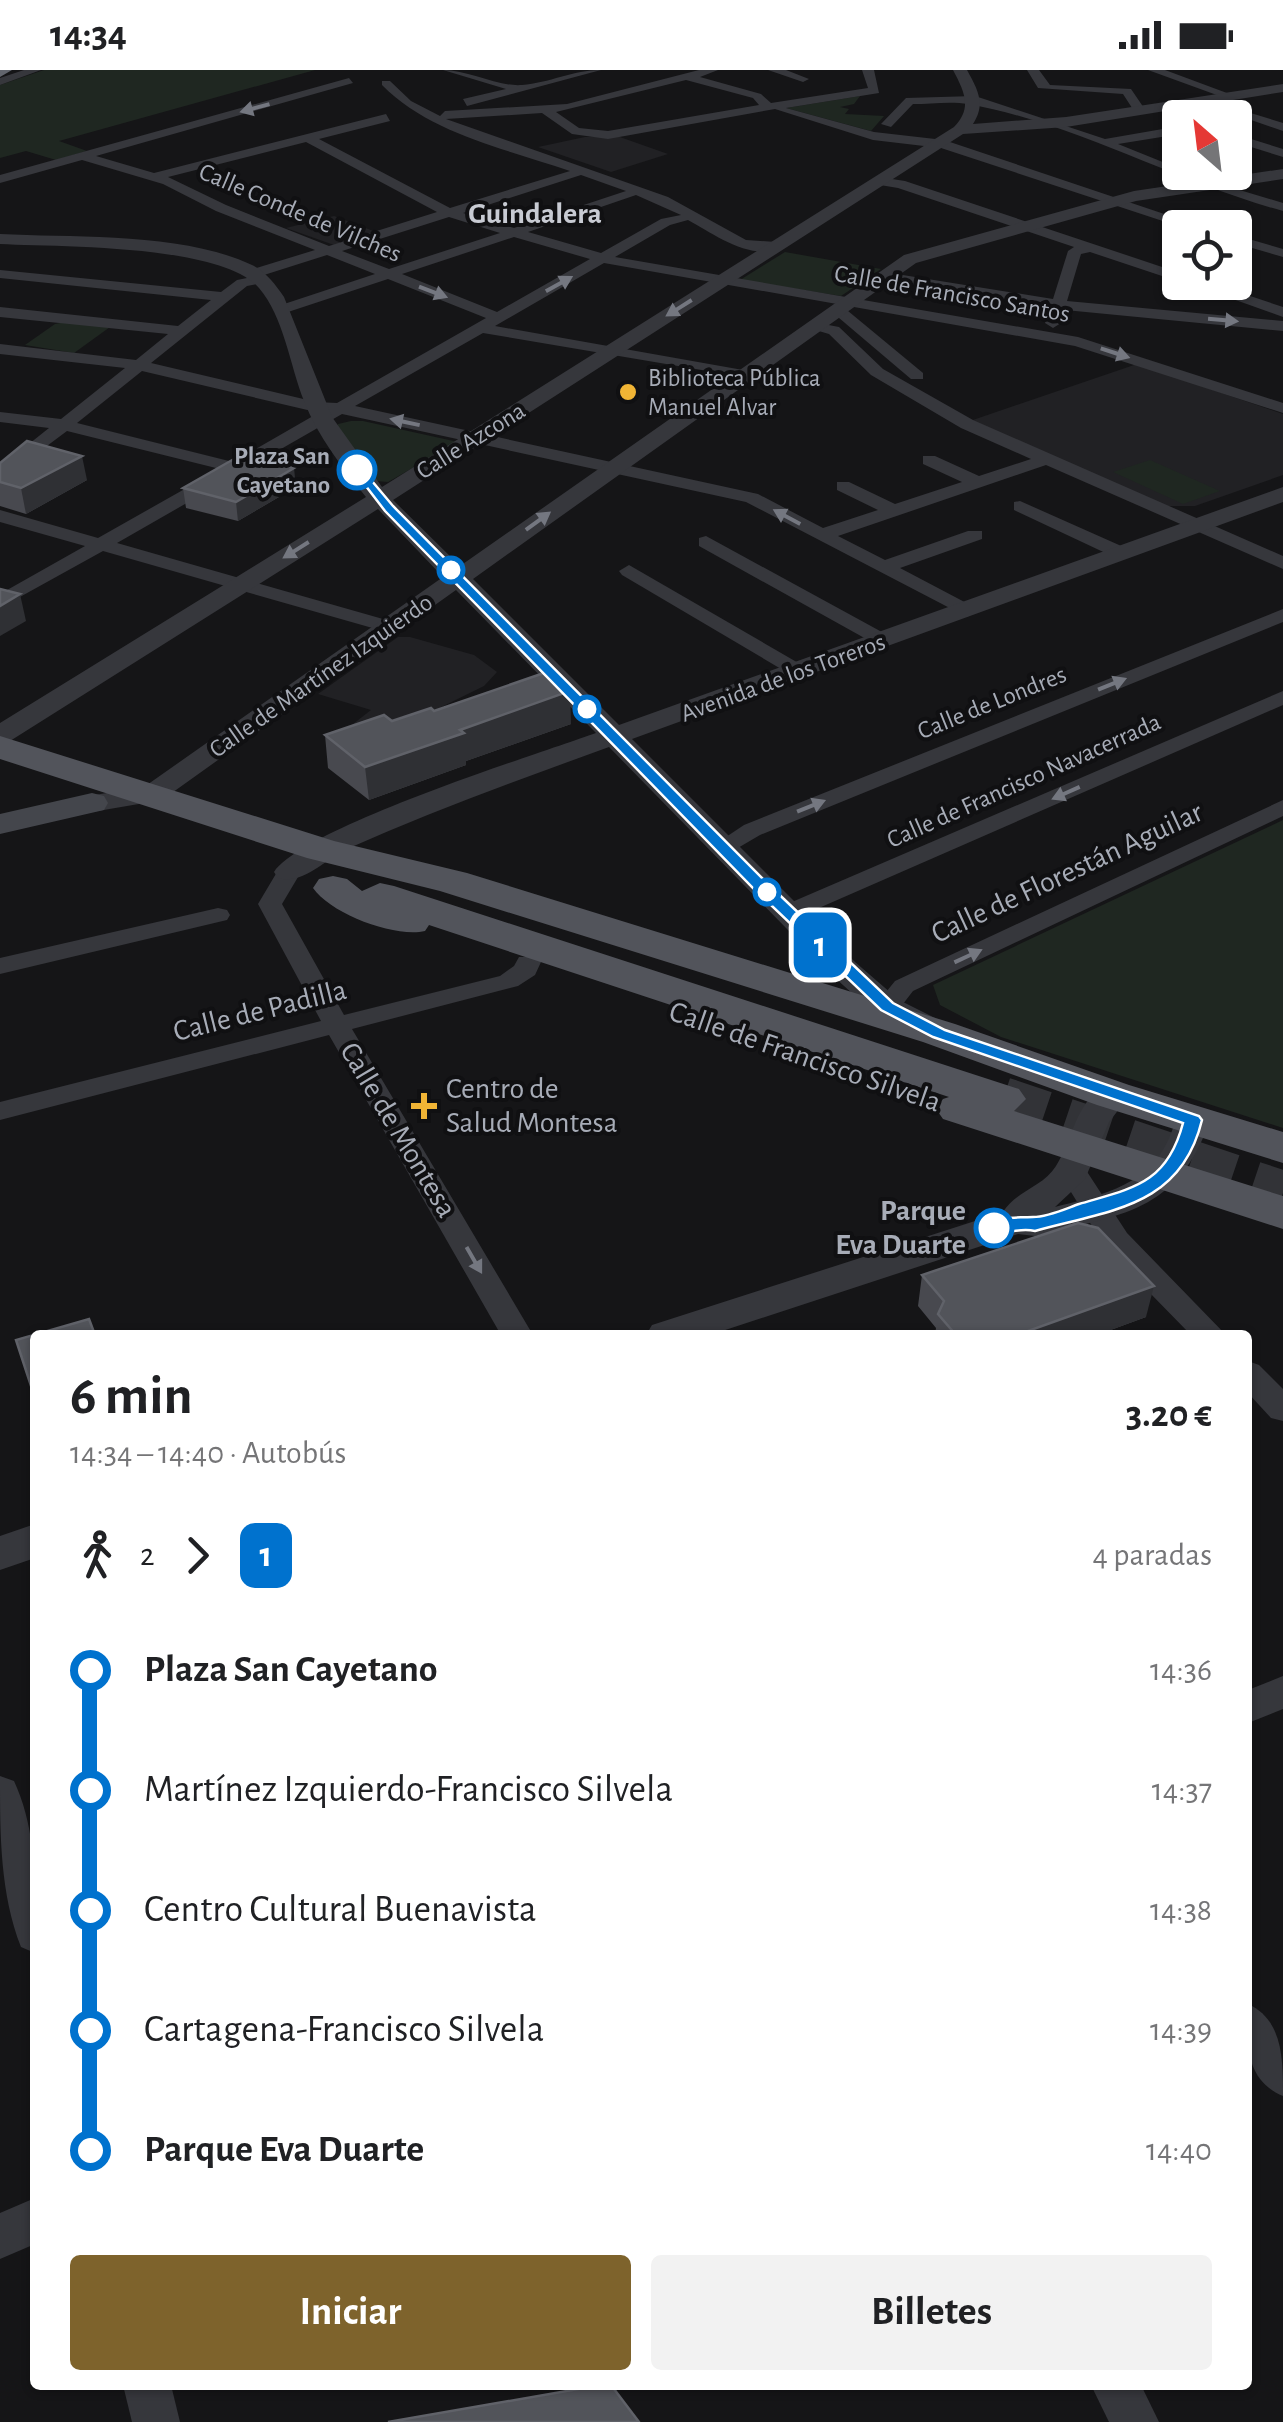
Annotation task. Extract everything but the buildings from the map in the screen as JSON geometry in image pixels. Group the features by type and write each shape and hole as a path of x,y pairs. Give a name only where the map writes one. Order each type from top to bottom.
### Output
{"main road":[{"name":"Calle de Francisco Silvela","path":"0,746 152,794 366,891 1008,1091 444,895 415,876"},
{"name":"Calle de Francisco Silvela","path":"0,773 314,870 453,882 939,1033 1113,1095 1283,1148"},
{"path":"0,824 92,803"},
{"name":"Calle de Francisco Silvela","path":"314,870 349,901 1077,1160 1166,1177 1283,1214"}],"street":[{"path":"0,82 35,70"},
{"path":"449,70 577,105"},
{"path":"156,176 416,115 558,73 594,70"},
{"path":"660,70 743,92 763,102 874,136 938,144 1162,217"},
{"path":"416,115 545,110 712,70"},
{"path":"763,102 803,79 774,70"},
{"path":"568,139 618,134 763,102 870,93 875,90 868,70"},
{"path":"959,130 973,117 975,101 960,70"},
{"path":"1033,70 1042,86 1127,92 1140,110"},
{"path":"1154,70 1225,100"},
{"path":"1170,76 1209,70"},
{"path":"0,179 354,76 379,85 416,115 663,200 743,244 776,246"},
{"path":"379,85 404,78"},
{"path":"1242,100 1283,88"},
{"path":"887,124 910,101 975,101 1055,124 1162,166"},
{"path":"1252,103 1283,102"},
{"path":"959,130 1055,124 1162,107"},
{"path":"545,110 589,135"},
{"path":"1252,112 1279,124"},
{"path":"416,115 516,148 630,194 682,219 718,242 745,267"},
{"path":"1252,126 1279,124"},
{"name":"Calle Azcona","path":"0,735 478,438 959,130"},
{"path":"1104,143 1162,133"},
{"name":"Calle de Francisco Santos","path":"308,138 448,214 604,259 724,280 838,318 1048,336 1092,345 1283,408"},
{"path":"1256,144 1283,140"},
{"path":"516,148 552,142"},
{"path":"1252,143 1283,153"},
{"name":"Calle Conde de Vilches","path":"82,156 156,176 221,208 498,318"},
{"path":"0,476 242,283 328,251 577,171"},
{"name":"Calle de Martínez Izquierdo","path":"1252,179 1283,174"},
{"path":"884,178 1162,272"},
{"name":"Calle de Martínez Izquierdo","path":"152,794 744,375 838,318 884,276 920,255 1114,202 1182,190"},
{"path":"1227,190 1283,207"},
{"path":"280,310 630,194"},
{"path":"0,602 236,468 326,411 666,222 682,219"},
{"path":"0,240 175,250 217,258 259,276 280,310 326,411 336,445 379,498 787,912 887,1007 939,1033"},
{"path":"1252,244 1283,254"},
{"path":"1048,336 1075,251 1090,248"},
{"path":"0,274 224,297"},
{"path":"884,276 1058,305 1281,322"},
{"path":"54,318 104,285"},
{"path":"1232,300 1281,322"},
{"path":"5,317 180,331"},
{"path":"838,318 877,372 977,415 981,410"},
{"path":"481,328 744,375"},
{"path":"3,352 138,365 326,411 616,465 752,498 967,611"},
{"path":"956,407 1047,458 1283,563"},
{"path":"0,417 66,426 236,468"},
{"path":"821,535 1047,458"},
{"path":"929,460 977,482"},
{"path":"843,486 892,510"},
{"name":"Avenida de los Toreros","path":"314,870 421,806 1283,494"},
{"path":"1020,506 1121,553"},
{"path":"0,516 390,627"},
{"path":"882,568 975,536"},
{"path":"706,542 884,641"},
{"path":"629,571 800,672"},
{"name":"Calle de Londres","path":"723,848 752,830 1283,615"},
{"name":"Calle de Francisco Navacerrada","path":"787,912 1283,697"},
{"path":"92,803 152,794"},
{"name":"Calle de Florestán Aguilar","path":"887,1007 904,986 1283,807"},
{"name":"Calle de Montesa","path":"314,870 270,904 336,1025 515,1330"},
{"path":"0,966 218,915"},
{"name":"Calle de Padilla","path":"0,1111 509,981 526,970 528,962"},
{"path":"1016,1221 1023,1210 1053,1191 1077,1160 1093,1120 1113,1095"},
{"path":"681,1330 1016,1221 1035,1224 1145,1191 1166,1177 1186,1148 1192,1120"},
{"path":"1077,1160 1094,1208 1116,1240 1205,1330"},
{"path":"1252,1377 1283,1409"},
{"path":"0,1553 30,1543"},
{"path":"1252,1705 1283,1692"},
{"path":"0,1794 30,1914"},
{"path":"1252,2030 1283,2075"},
{"path":"0,2236 30,2223"},
{"path":"148,2390 156,2422"},
{"path":"1118,2390 1136,2422"}],"shaded area":[{"path":"44,70 315,70 59,141 87,151 56,160 26,151 0,158 0,85"},
{"path":"860,96 854,104 840,107 849,109 845,114 884,116 871,131 786,108"},
{"path":"617,136 668,154 611,172 538,147 585,137"},
{"path":"334,216 376,232 334,245 286,228"},
{"path":"785,252 881,269 841,296 740,280"},
{"path":"55,324 110,327 74,353 25,345"},
{"path":"1137,364 1283,414 1283,475 1195,506 1165,506 970,421"},
{"path":"351,421 458,442 388,482 376,481 337,429 338,424"},
{"path":"1150,460 1220,491 1183,504 1113,472"},
{"path":"398,637 474,655 497,672 484,686 413,721 403,716 368,733 339,735 371,710 318,694"},
{"path":"1283,820 1283,1128 1001,1037 940,1005 933,985"}],"tunnel":[{"path":"1003,1099 1283,1193"}],"bus line":[{"name":"1","path":"357,470 379,498 759,884 887,1007 939,1033 1192,1120 1186,1148 1166,1177 1145,1191 1035,1224 1016,1221 994,1228"}],"place":[{"name":"Biblioteca Pública Manuel Alvar","path":"628,392"},
{"name":"Plaza San Cayetano","path":"357,470"},
{"name":"Centro de Salud Montesa","path":"424,1106"},
{"name":"Parque Eva Duarte","path":"994,1228"}],"district":[{"name":"Guindalera","path":"535,214"}]}
